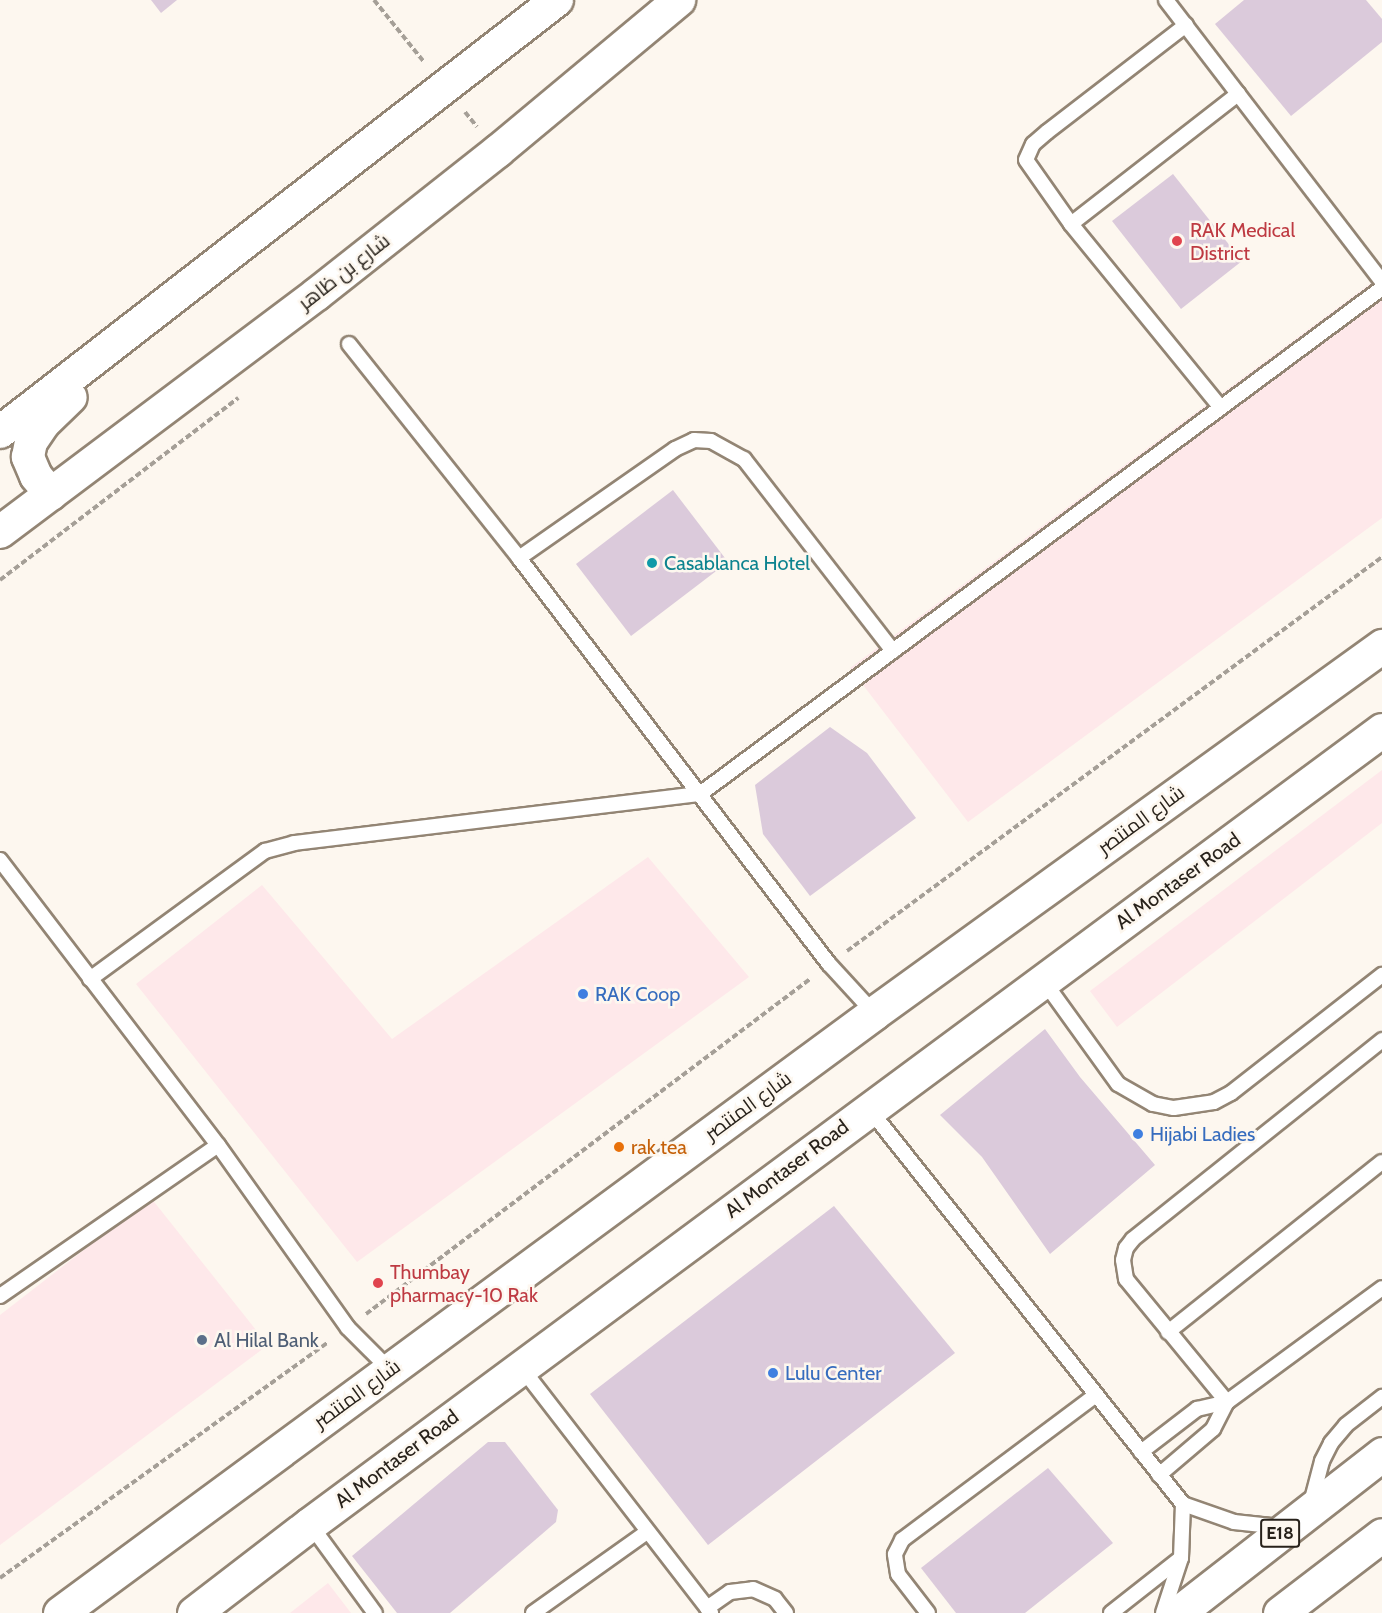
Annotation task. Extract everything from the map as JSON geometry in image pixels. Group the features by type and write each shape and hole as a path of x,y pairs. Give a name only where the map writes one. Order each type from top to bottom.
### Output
{"main road":[{"name":"شارع المنتصر","path":"60,1613 874,1013 1382,646"},
{"name":"Al Montaser Road","path":"194,1613 869,1108 1382,730"},
{"name":"E18","path":"1178,1613 1382,1454"},
{"path":"1280,1613 1382,1535"}],"street":[{"path":"0,432 557,0"},
{"name":"شارع بن ظاهر","path":"0,532 317,294 489,159 679,0"},
{"path":"51,494 36,476 28,457 31,442 44,423 171,301"}],"lane":[{"path":"1167,0 1382,282"},
{"path":"1186,25 1033,144 1026,160 1071,224 1221,408"},
{"path":"1071,224 1238,94"},
{"path":"90,979 265,851 294,843 700,794 1382,288"},
{"path":"349,345 519,558 829,964 874,1013"},
{"path":"519,558 675,449 694,440 711,441 744,459 892,651"},
{"path":"2,865 218,1145 348,1328 390,1370"},
{"path":"1043,980 1118,1084 1144,1100 1174,1108 1214,1102 1232,1093 1382,975"},
{"path":"1227,1402 1126,1279 1123,1260 1126,1248 1133,1239 1382,1040"},
{"path":"869,1108 1183,1504 1234,1522 1298,1518 1331,1443 1346,1425 1382,1397"},
{"path":"0,1296 218,1145"},
{"path":"1168,1332 1382,1162"},
{"path":"1142,1452 1197,1409 1227,1402 1382,1288"},
{"path":"521,1367 709,1610 730,1592 753,1589 775,1599 786,1613"},
{"path":"928,1613 898,1574 895,1554 902,1540 1096,1395"},
{"path":"1159,1475 1213,1430 1227,1402"},
{"path":"1164,1613 1181,1558 1183,1504"},
{"path":"310,1524 375,1613"},
{"path":"533,1613 647,1532"},
{"path":"1111,1613 1181,1558"}],"path":[{"path":"0,1578 348,1328 829,964 1382,557"}],"shaded area":[{"path":"1382,275 1382,518 968,822 850,668"},
{"path":"1382,770 1382,823 1117,1027 1090,991"},
{"path":"648,857 749,977 357,1262 136,984 262,885 392,1039"},
{"path":"151,1198 268,1345 0,1545 0,1315"},
{"path":"328,1583 351,1613 290,1613"}],"building":[{"path":"151,0 177,0 161,13"},
{"path":"1244,0 1366,0 1382,19 1382,42 1291,116 1215,24"},
{"name":"RAK Medical District","path":"1173,174 1242,261 1181,309 1112,221"},
{"name":"Casablanca Hotel","path":"673,490 728,562 631,636 576,564"},
{"path":"830,727 867,753 916,818 810,896 763,834 755,785"},
{"path":"1045,1029 1080,1077 1155,1165 1050,1254 982,1157 940,1115"},
{"name":"Lulu Center","path":"834,1206 955,1353 708,1545 590,1394"},
{"path":"488,1442 505,1442 558,1510 556,1522 450,1613 397,1613 352,1556"},
{"path":"1048,1468 1113,1543 1025,1613 956,1613 921,1568"}],"place":[{"name":"RAK Medical District","path":"1177,241"},
{"name":"Casablanca Hotel","path":"652,563"},
{"name":"RAK Coop","path":"583,994"},
{"name":"Hijabi Ladies","path":"1138,1134"},
{"name":"rak tea","path":"619,1147"},
{"name":"Thumbay pharmacy-10 Rak","path":"378,1283"},
{"name":"Al Hilal Bank","path":"202,1340"},
{"name":"Lulu Center","path":"773,1373"}]}
